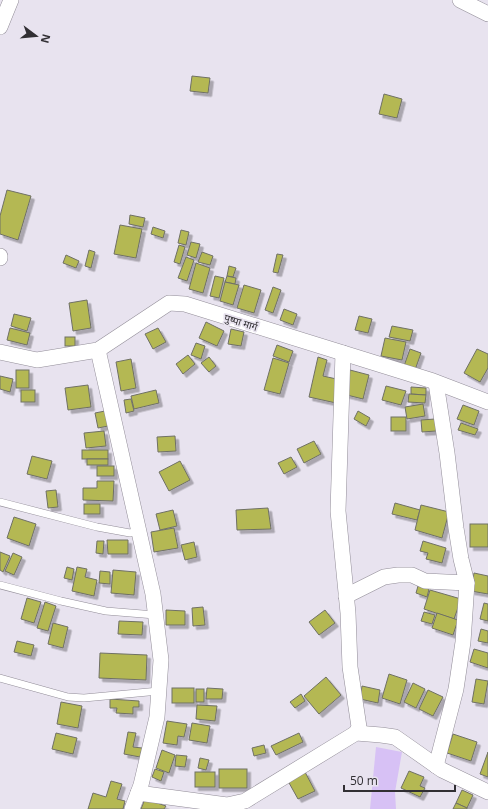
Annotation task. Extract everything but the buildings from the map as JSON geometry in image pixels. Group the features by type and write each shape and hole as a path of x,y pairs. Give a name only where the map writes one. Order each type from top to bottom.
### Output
{"street":[{"path":"0,27 11,0"},
{"path":"460,0 488,14"},
{"name":"पुष्पा मार्ग","path":"0,352 37,360 98,350 170,302 185,304 343,353 436,383 488,402"},
{"path":"98,350 153,594 161,660 157,717 138,793 132,809"},
{"path":"138,793 227,805 245,801 356,733 359,727 350,667 346,596 338,511 343,353"},
{"path":"436,383 447,453 456,528 461,560 467,583 464,630 456,689 436,766"},
{"path":"346,596 384,576 412,575 425,581 467,583"},
{"path":"356,733 395,738 442,770 488,792"}],"lane":[{"path":"0,502 97,527 130,533 139,532"},
{"path":"0,585 61,601 106,610 155,615"},
{"path":"0,678 68,697 84,698 159,691"}],"shaded area":[{"path":"376,747 402,752 395,792 396,809 370,809"}]}
